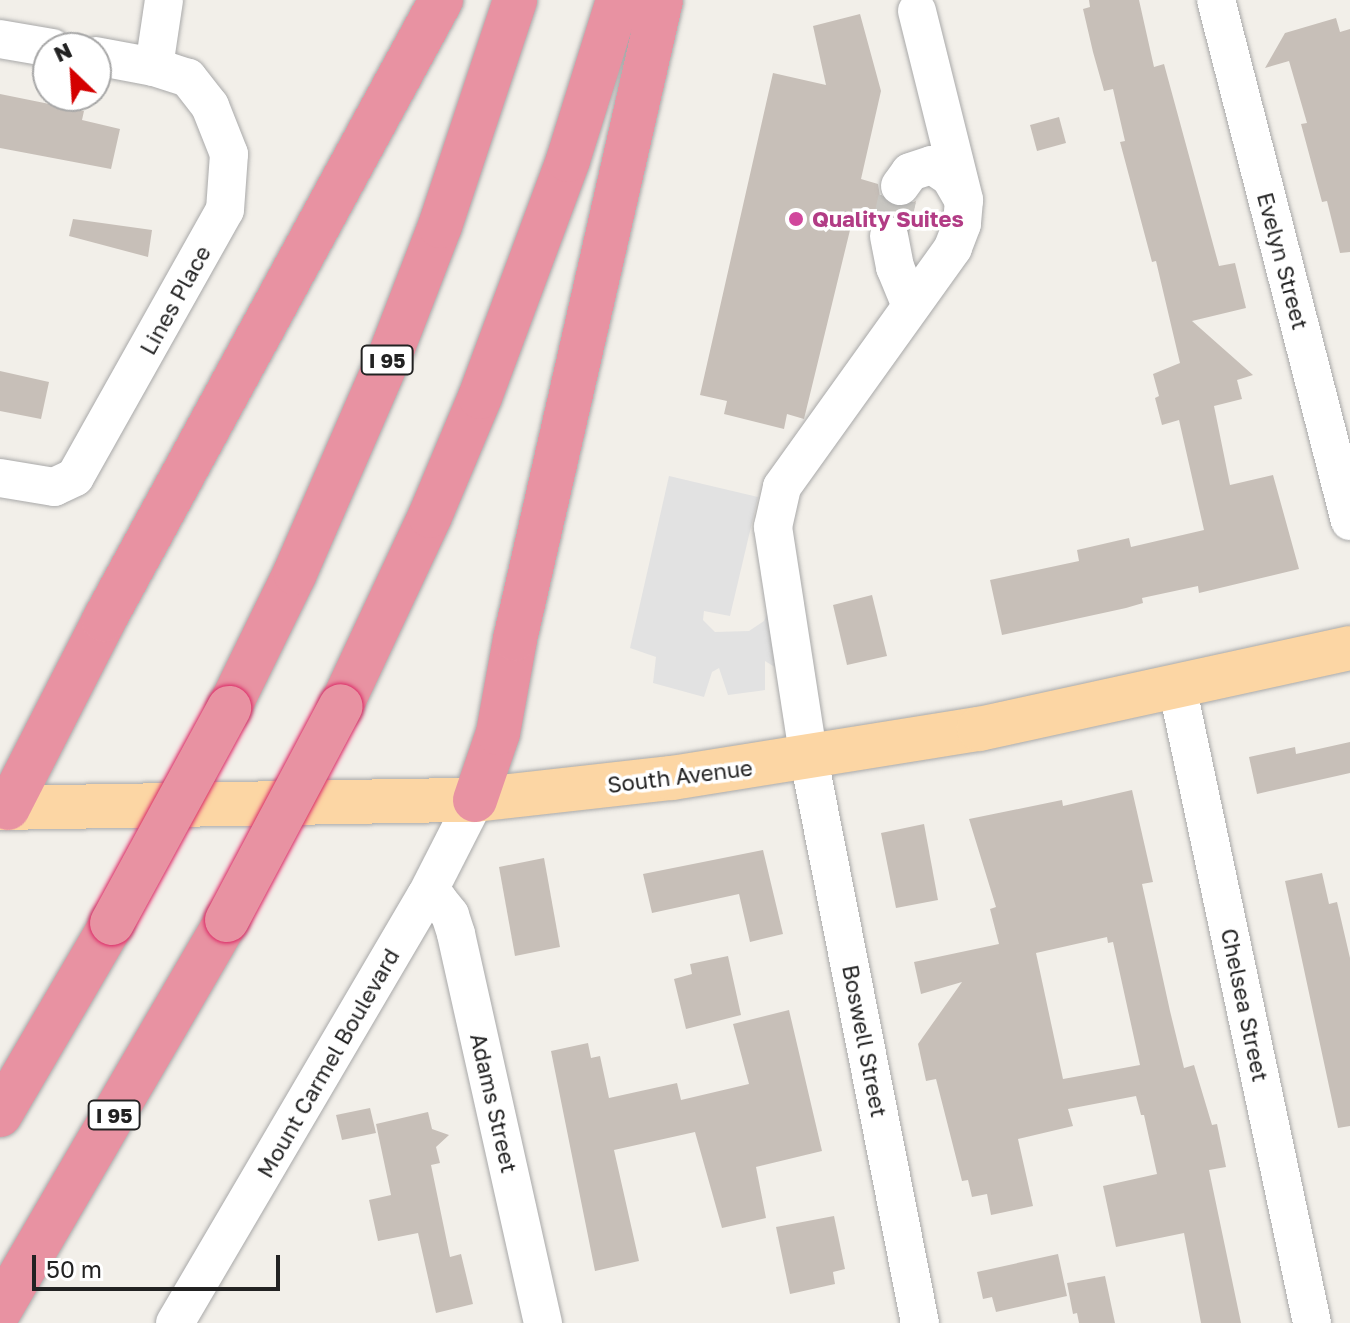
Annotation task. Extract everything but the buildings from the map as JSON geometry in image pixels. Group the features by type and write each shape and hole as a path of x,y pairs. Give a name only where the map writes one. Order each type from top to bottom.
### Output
{"highway":[{"path":"3,813 104,620 441,0"},
{"name":"I 95","path":"0,1115 112,923 229,708 307,545 394,345 440,226 515,0"},
{"name":"I 95","path":"0,1310 227,920 341,706 430,516 480,397 568,160 618,0"},
{"path":"475,800 498,733 515,639 661,0"}],"main road":[{"name":"South Avenue","path":"3,813 475,800 809,759 979,729 1350,648"}],"street":[{"path":"154,67 164,0"},
{"name":"Evelyn Street","path":"1216,0 1350,521"},
{"path":"917,11 964,200"},
{"path":"0,39 32,45"},
{"name":"Lines Place","path":"0,478 54,487 75,477 225,210 229,154 210,106 188,78 154,67 112,59"},
{"path":"900,186 910,172 932,165 950,177 964,200"},
{"name":"Boswell Street","path":"920,1323 809,759 773,527 775,506 782,487 953,248 962,224 964,200"},
{"path":"889,236 895,267 911,306"},
{"name":"Chelsea Street","path":"1177,686 1312,1323"},
{"name":"Mount Carmel Boulevard","path":"175,1323 426,896 475,800"},
{"name":"Adams Street","path":"426,896 438,900 450,915 456,934 543,1323"}],"shaded area":[{"path":"669,476 758,497 730,616 704,611 703,620 715,632 749,631 764,621 768,611 778,669 765,661 765,690 728,695 719,668 712,672 704,697 653,683 656,657 630,648"}],"tunnel":[{"path":"889,236 900,186"}],"place":[{"name":"Quality Suites","path":"796,219"}]}
